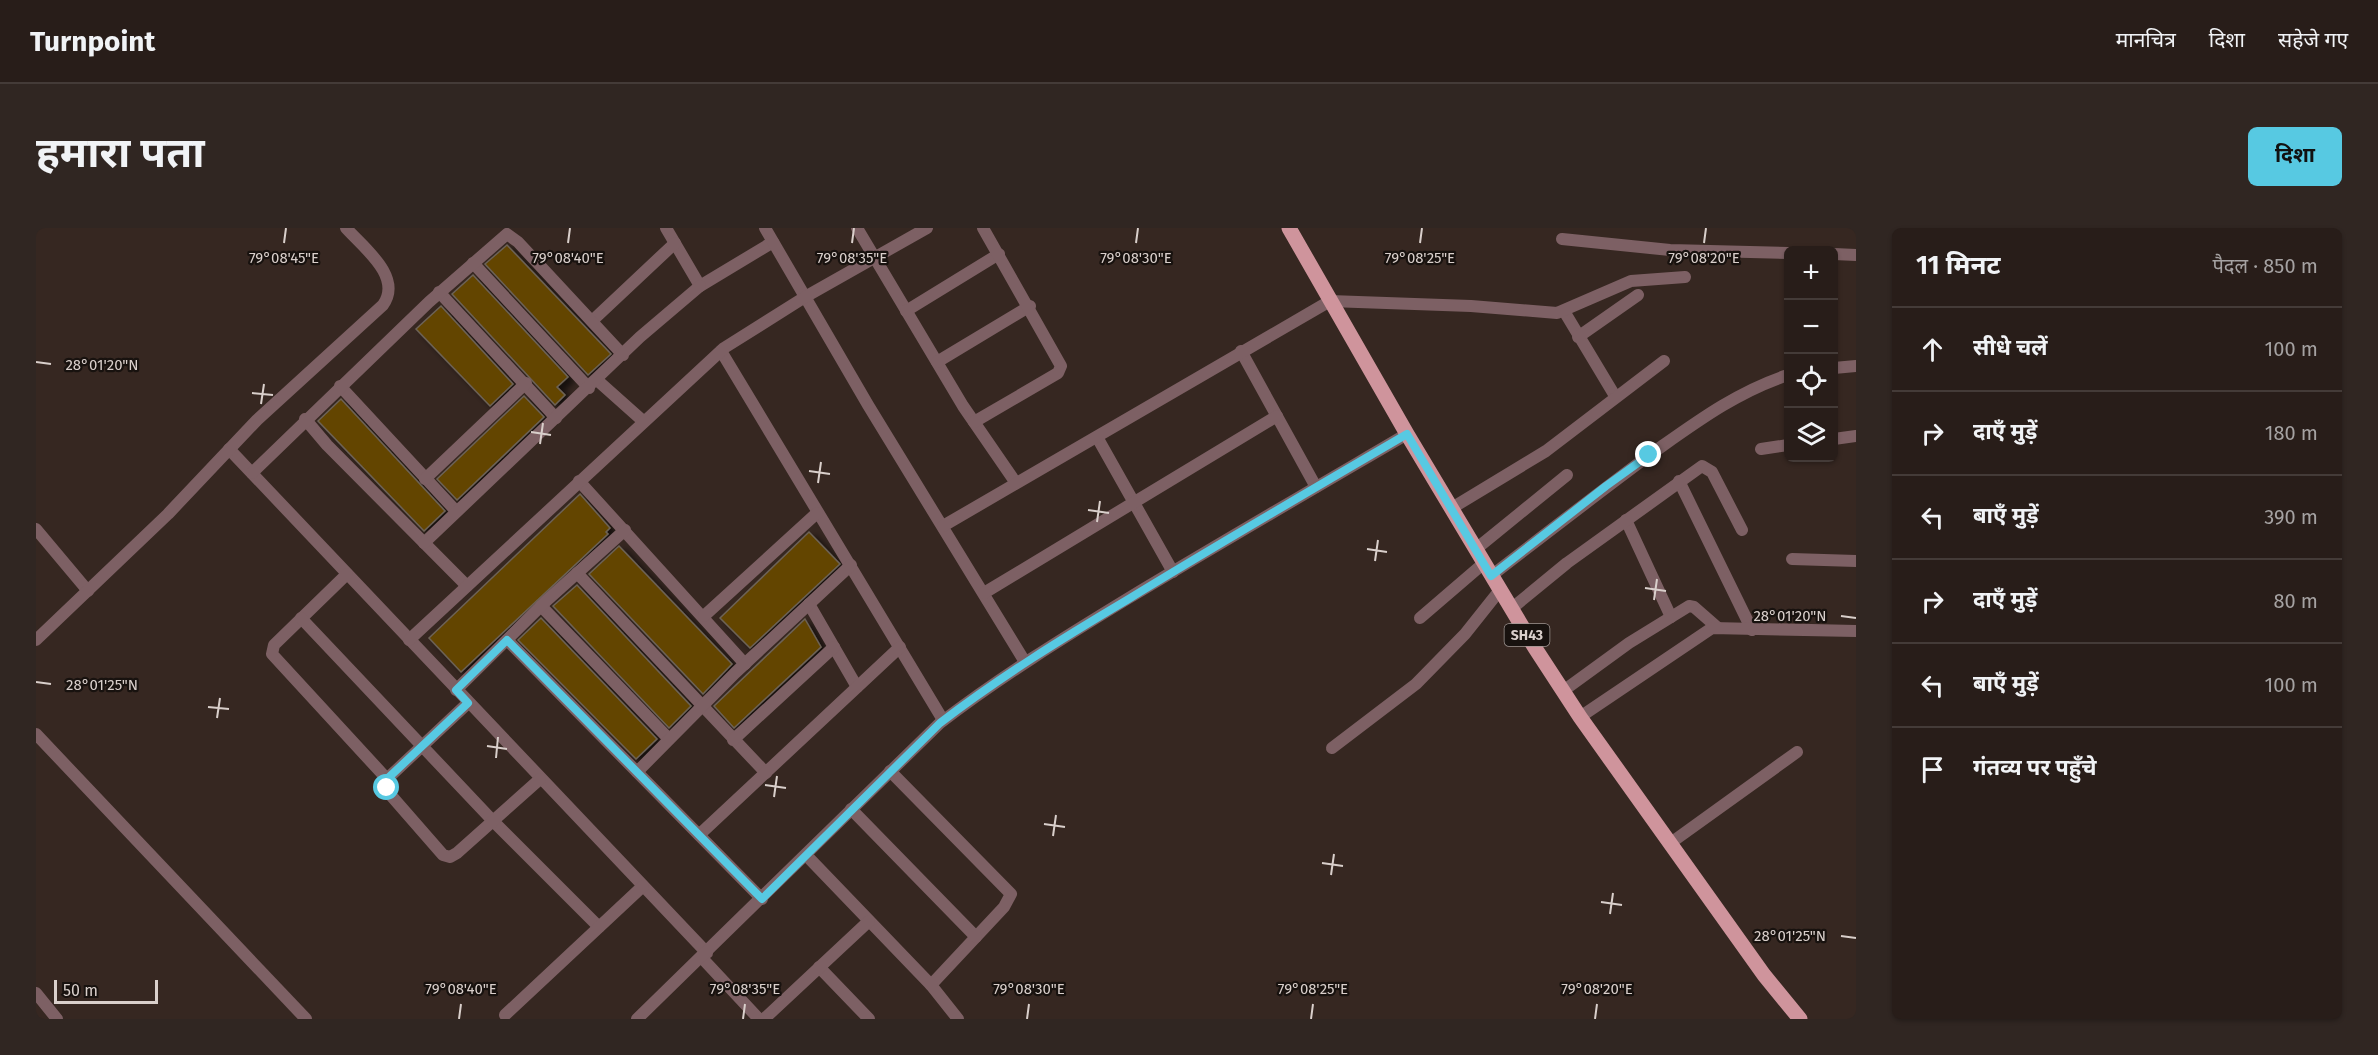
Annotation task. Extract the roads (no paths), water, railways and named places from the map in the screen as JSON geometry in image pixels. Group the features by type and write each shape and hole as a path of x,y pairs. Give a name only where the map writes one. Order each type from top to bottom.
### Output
{"main road":[{"name":"SH43","path":"1289,228 1407,434 1511,609 1563,691 1764,975 1800,1019"}],"street":[{"path":"36,640 168,514 230,449 388,297 390,281 386,274 346,228"},
{"path":"666,228 700,285"},
{"path":"765,228 1024,662"},
{"path":"857,228 974,422 1016,483"},
{"path":"409,640 721,351 805,297 927,228"},
{"path":"974,422 1058,373 1060,369 1060,362 1030,306 983,228"},
{"path":"252,473 305,419 439,292 502,236 511,235 623,354"},
{"path":"1562,239 1670,250 1784,253"},
{"path":"424,543 623,354 700,285 773,242"},
{"path":"592,321 675,243"},
{"path":"906,310 999,254"},
{"path":"1838,254 1856,255"},
{"path":"472,263 593,384 644,422"},
{"path":"943,526 1330,301 1471,306 1533,312 1564,311 1631,281 1685,277"},
{"path":"439,292 526,383 556,418"},
{"path":"1578,337 1638,295"},
{"path":"937,362 1030,306"},
{"path":"1564,311 1615,396"},
{"path":"721,351 943,720"},
{"path":"1241,351 1316,487"},
{"path":"1452,508 1546,451 1615,396 1664,361"},
{"path":"1838,368 1856,366"},
{"path":"1420,618 1703,416 1730,400 1784,377"},
{"path":"425,479 526,383"},
{"path":"340,386 456,511"},
{"path":"984,593 1277,416"},
{"path":"305,419 327,446 467,586"},
{"path":"637,1019 943,720 1024,662 1407,434"},
{"path":"1096,436 1173,572"},
{"path":"1838,438 1856,436"},
{"path":"1761,449 1784,446"},
{"path":"230,449 643,886 761,1019 869,921"},
{"path":"1511,609 1693,471 1707,467 1742,530"},
{"path":"1476,549 1567,474"},
{"path":"579,481 746,664"},
{"path":"1679,482 1752,630"},
{"path":"704,616 817,513"},
{"path":"1626,520 1671,617"},
{"path":"36,529 88,591"},
{"path":"456,690 541,606 625,530"},
{"path":"1792,559 1856,561"},
{"path":"637,772 702,706 851,565"},
{"path":"577,573 766,773"},
{"path":"347,574 274,645 275,659 387,779 388,792 443,855 450,857 457,853 540,779"},
{"path":"1332,748 1416,684 1465,634 1500,590"},
{"path":"809,604 857,687"},
{"path":"541,606 669,739"},
{"path":"1563,691 1629,643 1689,606 1694,607 1718,628"},
{"path":"302,618 493,821 599,927"},
{"path":"1580,717 1707,630 1718,628 1856,631"},
{"path":"507,640 762,899"},
{"path":"734,741 834,647"},
{"path":"699,835 900,647"},
{"path":"387,779 468,703"},
{"path":"36,734 305,1019"},
{"path":"1672,842 1797,752"},
{"path":"890,771 1009,890 1010,900 931,985"},
{"path":"851,809 976,937"},
{"path":"806,855 931,985 958,1019"},
{"path":"505,1015 643,886"},
{"path":"819,967 869,1019"},
{"path":"36,993 57,1019"}]}
